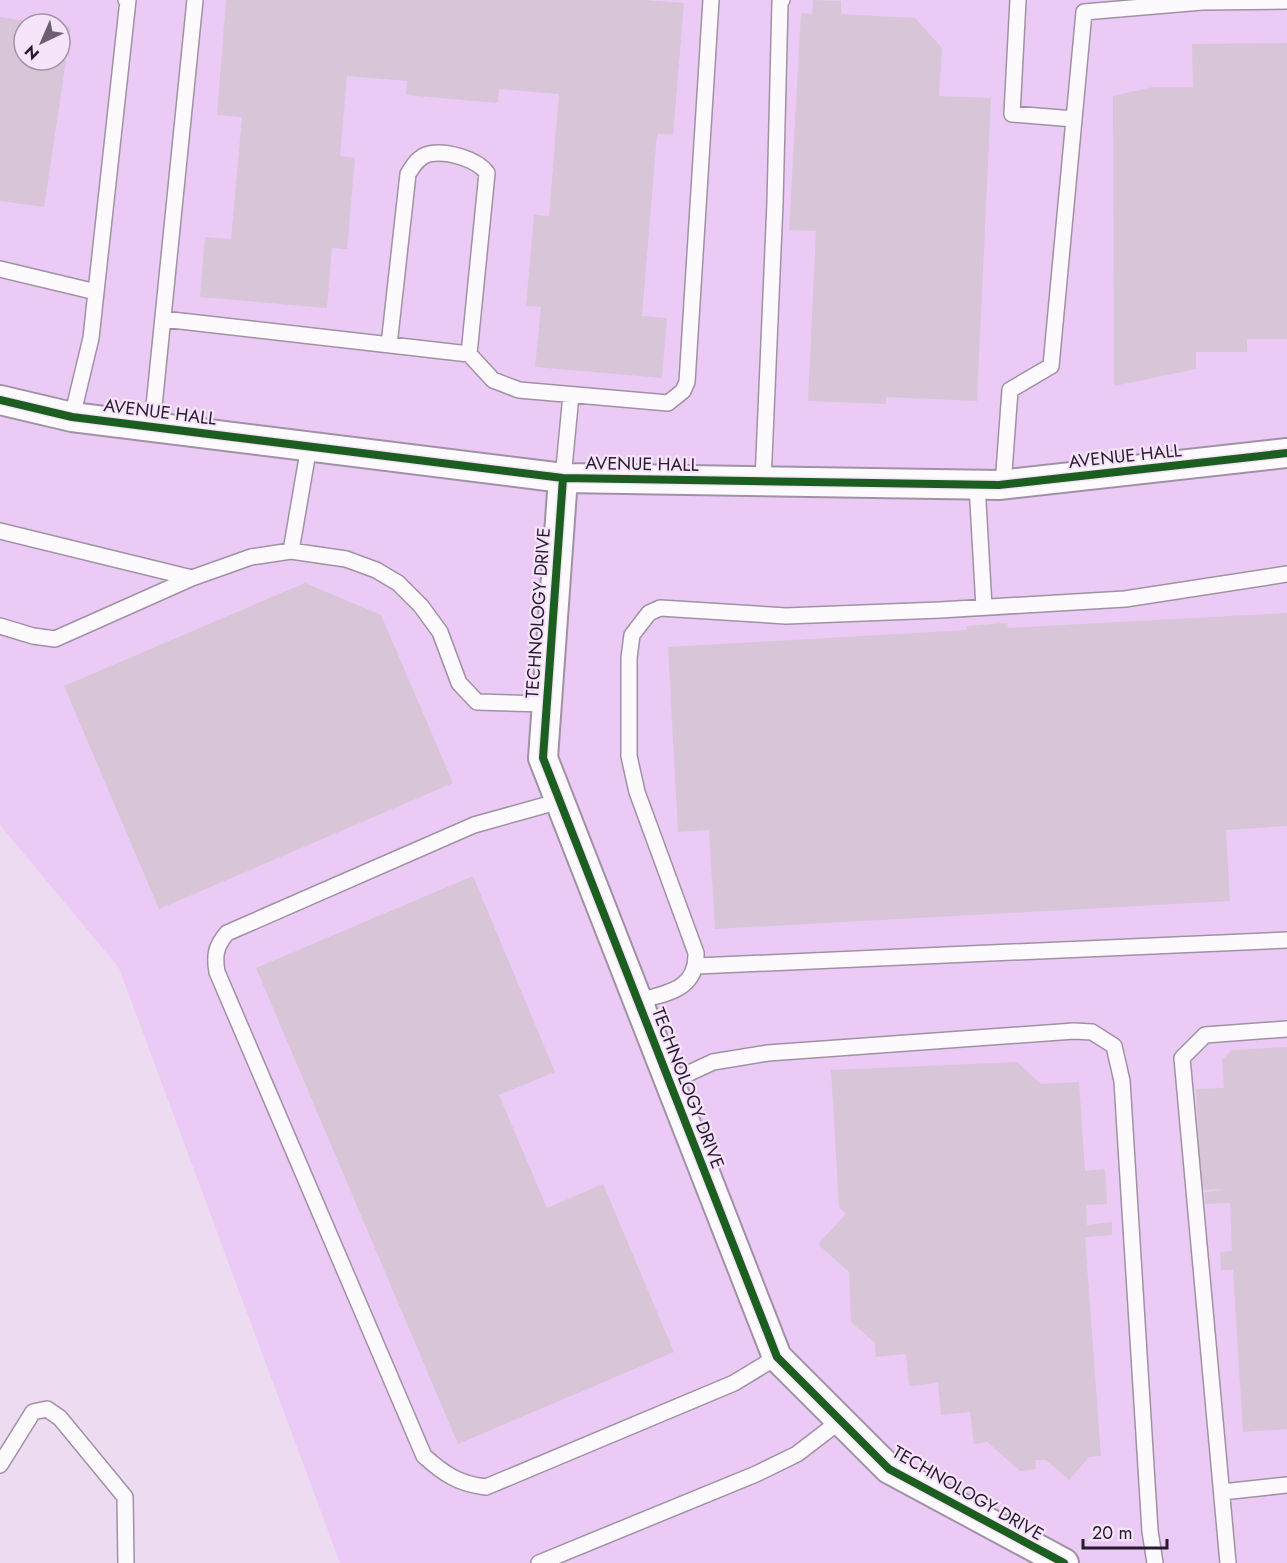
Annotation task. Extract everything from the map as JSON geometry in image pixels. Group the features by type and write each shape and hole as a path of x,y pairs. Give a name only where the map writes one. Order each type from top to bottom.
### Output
{"street":[{"name":"AVENUE HALL","path":"0,400 72,417 563,478 990,485 1287,453"},
{"name":"TECHNOLOGY DRIVE","path":"563,478 543,758 777,1358 889,1469 1064,1563"}],"lane":[{"path":"72,417 91,338 128,0 126,0"},
{"path":"152,426 195,0"},
{"path":"163,320 469,354 493,380 506,387 668,403 683,391 687,382 711,0"},
{"path":"763,481 775,203 780,2 782,0"},
{"path":"1018,0 1012,114 1074,119"},
{"path":"984,607 990,485 1010,390 1051,366 1084,12 1202,2 1287,1"},
{"path":"389,345 408,174 420,158 430,153 471,159 481,164 487,173 469,354"},
{"path":"0,268 96,291"},
{"path":"563,478 571,395"},
{"path":"291,551 309,446"},
{"path":"0,531 192,578"},
{"path":"0,626 33,636 56,639 192,578 251,558 291,551 346,559 376,570 398,583 440,632 459,683 477,702 547,704"},
{"path":"638,1001 674,990 691,977 697,966 696,953 637,792 629,756 629,658 632,635 649,613 660,608 786,616 984,607 1125,598 1287,574"},
{"path":"560,801 474,825 227,933 218,945 214,957 217,972 424,1456 444,1474 464,1485 486,1487 734,1383 777,1358"},
{"path":"697,966 1287,940"},
{"path":"1228,1563 1182,1058 1205,1035 1287,1029"},
{"path":"670,1082 713,1062 768,1053 1074,1031 1092,1032 1114,1046 1122,1081 1155,1563"},
{"path":"0,1465 33,1412 47,1410 60,1418 125,1497 126,1563"},
{"path":"539,1563 756,1474 797,1454 840,1421"},
{"path":"1222,1492 1287,1485"}],"shaded area":[{"path":"0,0 1287,0 1287,1563 340,1563 119,968 0,825"}],"building":[{"path":"226,0 644,0 684,3 673,135 657,134 642,316 667,318 662,378 535,367 541,307 526,306 534,215 549,216 559,94 499,89 498,103 406,95 407,81 347,76 340,156 355,158 347,249 332,248 327,308 200,297 205,237 231,239 242,117 217,115"},
{"path":"813,0 841,1 841,14 915,18 942,48 939,96 991,98 977,401 886,397 886,404 808,401 816,231 789,230 801,13 812,14"},
{"path":"0,17 12,19 12,72 64,72 44,207 0,201"},
{"path":"1287,43 1287,339 1247,339 1247,352 1196,352 1196,369 1114,386 1113,96 1153,87 1193,87 1192,44"},
{"path":"305,583 381,615 453,783 159,909 64,686"},
{"path":"1287,613 1287,826 1226,830 1230,901 715,929 709,830 678,832 668,647 967,630 966,626 1007,623 1008,628"},
{"path":"473,876 555,1072 499,1095 547,1208 603,1184 674,1352 458,1444 256,968"},
{"path":"1287,1047 1287,1429 1243,1432 1233,1270 1221,1270 1220,1252 1232,1251 1230,1203 1205,1204 1205,1192 1229,1189 1201,1190 1196,1089 1224,1088 1222,1060 1232,1050"},
{"path":"1017,1062 1041,1084 1079,1082 1085,1171 1105,1169 1107,1204 1086,1205 1087,1225 1112,1222 1112,1235 1085,1237 1101,1456 1089,1457 1069,1480 1046,1460 1035,1460 1036,1469 1020,1471 987,1442 974,1444 970,1412 941,1415 938,1383 909,1386 906,1354 876,1357 875,1343 851,1322 849,1272 818,1244 846,1214 839,1207 831,1070"}],"cycle path":[{"path":"0,400 72,417 563,478 999,485 1287,453"},
{"path":"563,478 543,758 777,1357 889,1469 1064,1563"}]}
